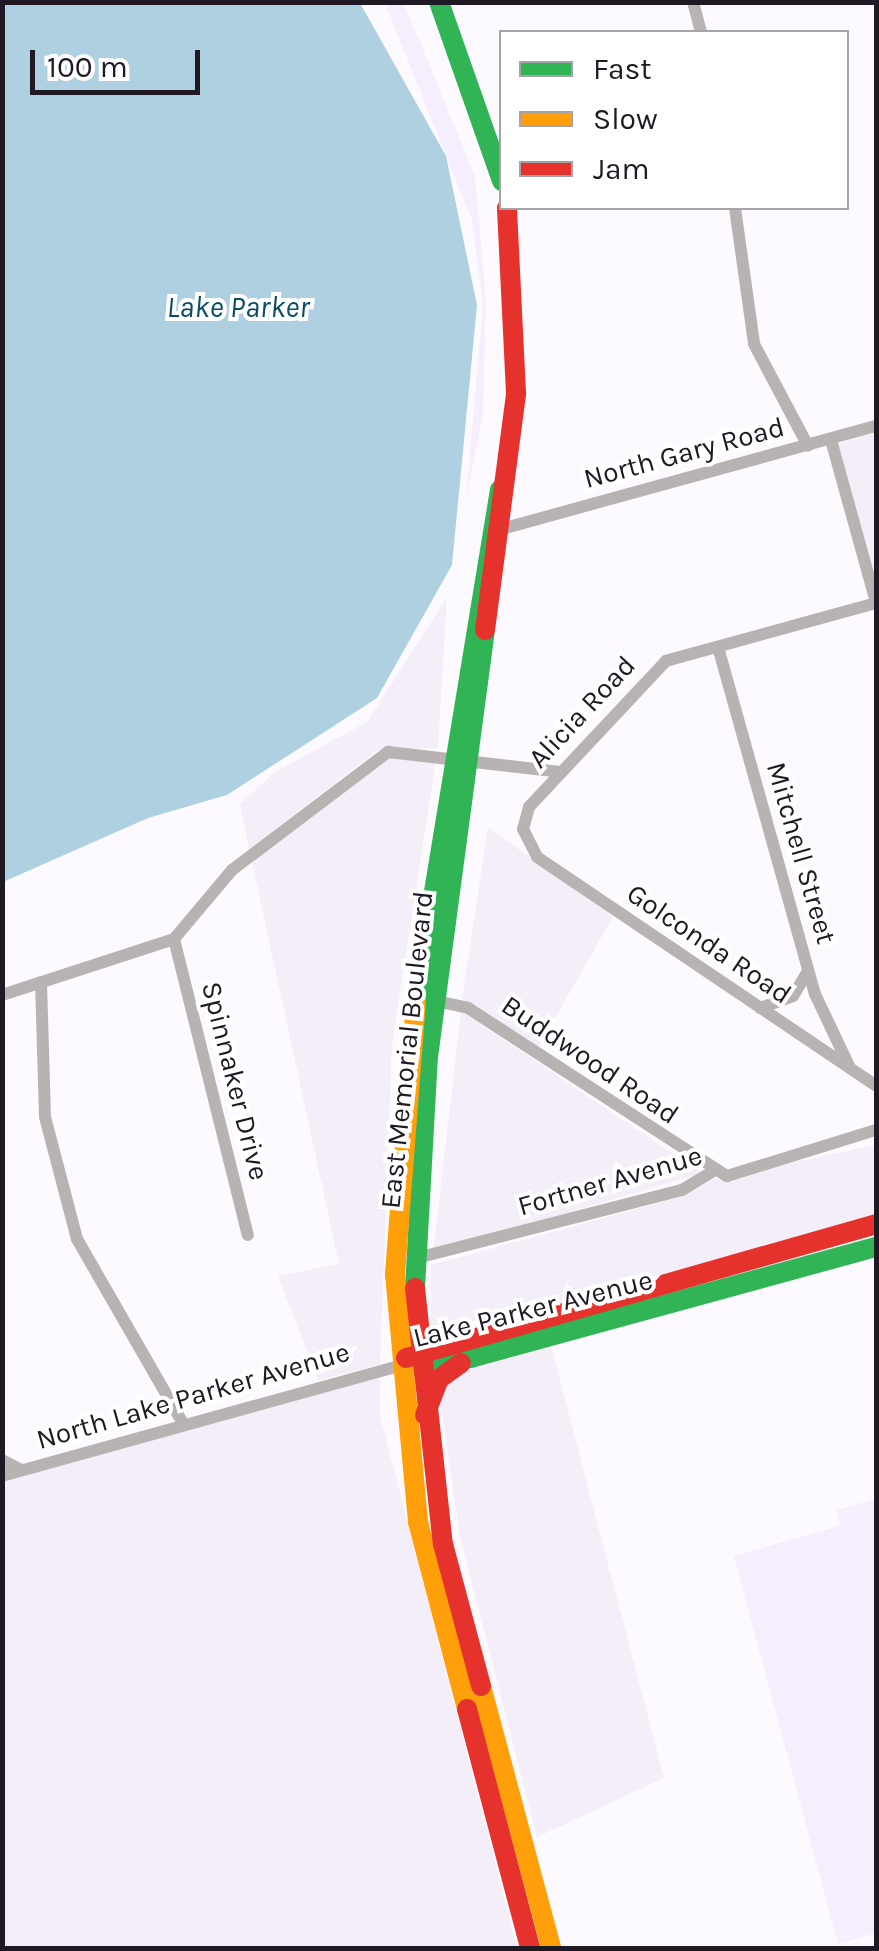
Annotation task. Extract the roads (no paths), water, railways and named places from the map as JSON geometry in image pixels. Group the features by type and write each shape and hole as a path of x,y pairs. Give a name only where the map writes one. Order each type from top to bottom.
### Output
{"main road":[{"path":"438,2 499,172"},
{"name":"East Memorial Boulevard","path":"507,210 518,360 461,758 400,1132 418,1522 466,1719 530,1948"},
{"name":"East Memorial Boulevard","path":"502,487 505,528 461,758 413,1260 410,1362 448,1567 550,1948"},
{"name":"Lake Parker Avenue","path":"410,1362 876,1224"},
{"name":"Lake Parker Avenue","path":"410,1362 470,1358 876,1247"},
{"path":"423,1422 439,1379 470,1358"},
{"path":"466,1719 498,1759"}],"street":[{"path":"692,2 700,30"},
{"path":"735,210 754,344 808,446"},
{"name":"North Gary Road","path":"505,528 876,426"},
{"path":"831,440 876,602"},
{"name":"Alicia Road","path":"524,834 529,807 652,672 718,647 876,602"},
{"name":"Mitchell Street","path":"718,647 808,971 850,1068"},
{"path":"2,995 174,938 232,870 380,756 406,748 560,772"},
{"name":"Golconda Road","path":"524,834 537,857 876,1086"},
{"name":"Spinnaker Drive","path":"174,938 248,1236"},
{"path":"760,1008 793,996 808,971"},
{"path":"41,982 45,1116 76,1239 184,1423"},
{"name":"Buddwood Road","path":"436,1001 468,1008 712,1172"},
{"name":"Fortner Avenue","path":"413,1260 682,1190 712,1172 739,1174 876,1130"},
{"name":"North Lake Parker Avenue","path":"2,1476 410,1362"},
{"path":"2,1460 22,1470"}],"water":[{"name":"Lake Parker","path":"3,2 360,3 446,156 477,305 452,565 377,698 227,795 148,818 3,882"}]}
